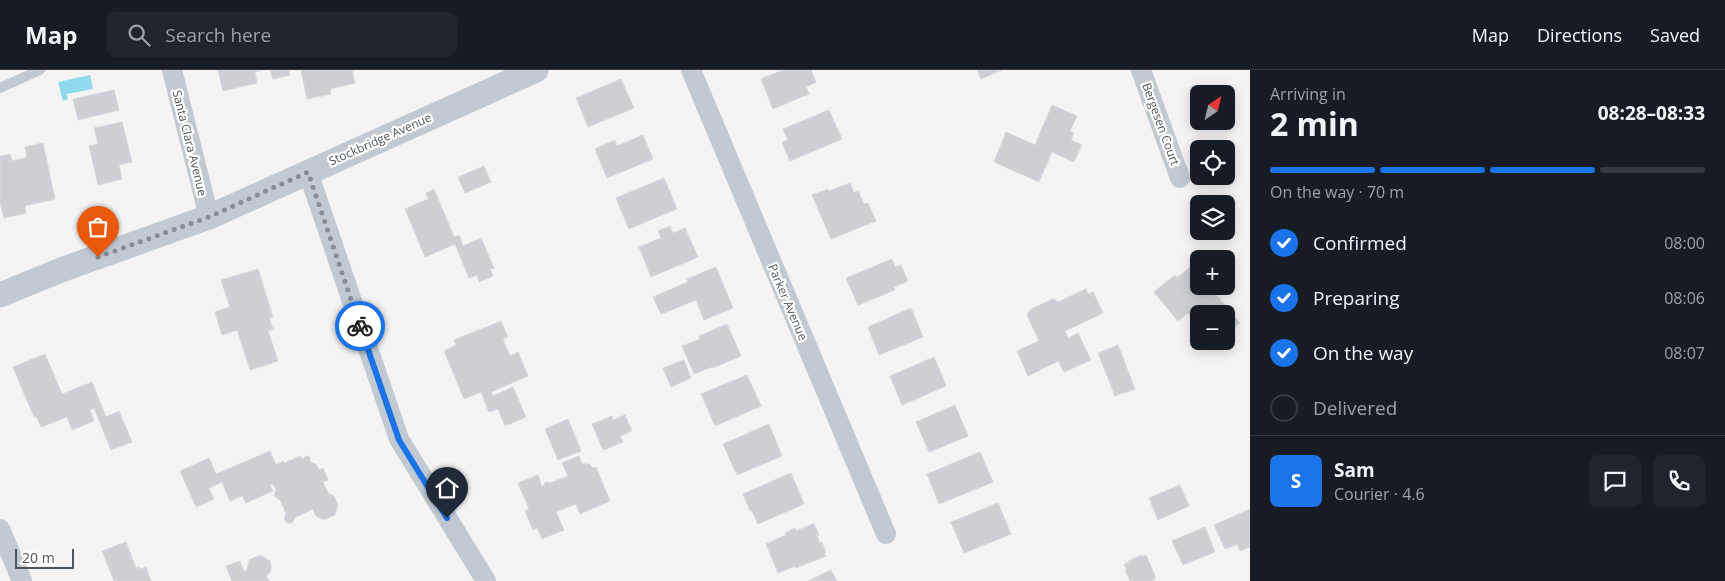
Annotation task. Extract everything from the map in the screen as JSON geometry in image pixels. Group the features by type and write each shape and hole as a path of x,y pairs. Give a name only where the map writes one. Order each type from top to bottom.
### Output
{"street":[{"name":"Santa Clara Avenue","path":"172,70 209,217"},
{"name":"Stockbridge Avenue","path":"0,295 61,270 209,217 536,70"},
{"name":"Parker Avenue","path":"691,70 886,534"},
{"name":"Bergesen Court","path":"1141,70 1180,178"},
{"path":"308,172 399,440 486,581"},
{"path":"0,529 22,581"}],"lane":[{"path":"0,88 40,70"}],"water":[{"path":"90,75 93,89 67,94 68,99 63,101 58,82"}],"building":[{"path":"218,70 263,70 255,72 257,83 223,91"},
{"path":"270,70 289,70 290,75 273,79"},
{"path":"301,70 352,70 355,83 330,89 331,94 307,99"},
{"path":"783,70 811,70 816,82 806,87 809,94 773,109 761,79"},
{"path":"977,70 1002,70 981,79"},
{"path":"621,79 634,108 588,127 576,98"},
{"path":"114,90 119,110 78,120 73,99"},
{"path":"1052,105 1077,116 1070,131 1074,133 1071,140 1082,145 1074,162 1052,152 1039,182 994,162 1006,132 1035,145"},
{"path":"829,110 842,139 790,161 782,142 788,140 783,129"},
{"path":"122,122 132,162 119,165 122,179 98,185 89,146 98,144 94,128"},
{"path":"643,135 653,159 607,178 595,149 615,140 617,146"},
{"path":"43,143 55,199 25,206 26,213 4,218 0,203 0,156 10,154 12,161 27,157 25,147"},
{"path":"484,166 491,182 465,193 458,177"},
{"path":"664,178 677,209 629,229 616,198"},
{"path":"850,183 854,193 858,191 864,204 868,203 876,221 831,239 812,195"},
{"path":"434,189 454,237 459,235 463,246 481,238 494,268 490,269 493,276 479,282 477,275 469,278 455,244 425,257 405,209 428,199 426,193"},
{"path":"670,226 673,233 685,228 698,257 651,277 639,247 661,238 658,231"},
{"path":"892,259 895,267 901,265 908,281 894,287 895,290 858,305 846,278"},
{"path":"716,267 733,308 704,320 696,300 661,314 653,297 688,282 687,279"},
{"path":"1190,267 1190,295 1216,295 1225,305 1190,305 1190,315 1188,313 1178,321 1154,292 1175,275 1177,278"},
{"path":"258,269 273,317 269,318 273,329 268,331 278,361 250,370 237,330 222,335 215,312 230,307 221,280"},
{"path":"1086,289 1088,294 1093,292 1103,313 1065,331 1068,338 1078,333 1091,360 1064,372 1058,361 1028,376 1017,351 1039,341 1027,315 1031,309 1053,299 1058,302"},
{"path":"911,308 923,337 879,355 868,327"},
{"path":"1235,317 1240,323 1235,327"},
{"path":"501,321 508,337 503,339 510,356 518,352 528,376 491,392 493,396 513,387 526,417 505,426 498,409 489,412 481,392 464,399 444,351 456,345 454,340"},
{"path":"727,324 741,356 694,374 682,346 700,339 699,336"},
{"path":"1118,345 1135,389 1115,396 1098,353"},
{"path":"45,354 62,394 92,382 106,417 119,411 132,442 111,450 94,408 90,410 94,421 72,430 67,417 41,427 36,416 34,417 13,367"},
{"path":"934,357 946,386 902,405 890,376"},
{"path":"684,360 691,378 671,387 663,368"},
{"path":"747,375 761,406 715,426 701,394"},
{"path":"955,405 968,436 929,452 916,422"},
{"path":"625,415 632,431 620,436 623,442 603,450 592,424 612,416 613,420"},
{"path":"568,419 581,451 558,460 545,429"},
{"path":"769,424 782,456 737,475 723,444"},
{"path":"270,451 276,465 283,461 284,463 301,456 302,459 307,456 310,457 310,462 316,464 319,470 323,468 328,480 323,482 328,493 334,496 338,505 335,515 321,519 316,516 313,509 296,517 292,523 287,523 284,519 286,513 280,500 274,496 276,490 273,484 270,485 273,491 246,503 242,496 230,501 222,482 209,488 214,499 196,507 180,471 209,458 216,474"},
{"path":"980,452 993,482 939,504 927,474"},
{"path":"579,456 582,464 589,464 593,468 596,467 610,501 580,514 576,504 556,512 564,530 542,539 537,528 533,530 525,511 529,509 518,483 538,475 542,487 546,482 551,483 568,476 562,463"},
{"path":"791,473 804,504 758,524 743,494"},
{"path":"1180,485 1189,506 1158,520 1149,498"},
{"path":"998,503 1011,534 964,553 951,522"},
{"path":"1250,509 1250,547 1240,551 1237,544 1225,549 1214,525"},
{"path":"814,524 819,535 817,536 820,543 822,542 826,556 778,573 766,544 786,535 785,533 795,528 796,531"},
{"path":"1205,527 1215,552 1183,565 1172,541"},
{"path":"126,542 136,568 146,567 151,581 114,581 102,551"},
{"path":"1142,555 1143,557 1146,555 1156,578 1153,579 1154,581 1130,581 1124,564"},
{"path":"262,556 270,561 271,571 266,577 270,581 232,581 226,566 240,561 244,572 247,570 249,560"},
{"path":"831,570 837,581 808,581"}],"way so far":[{"path":"98,257 209,217 308,172 360,326"}],"route":[{"path":"360,326 399,440 447,518"}]}
